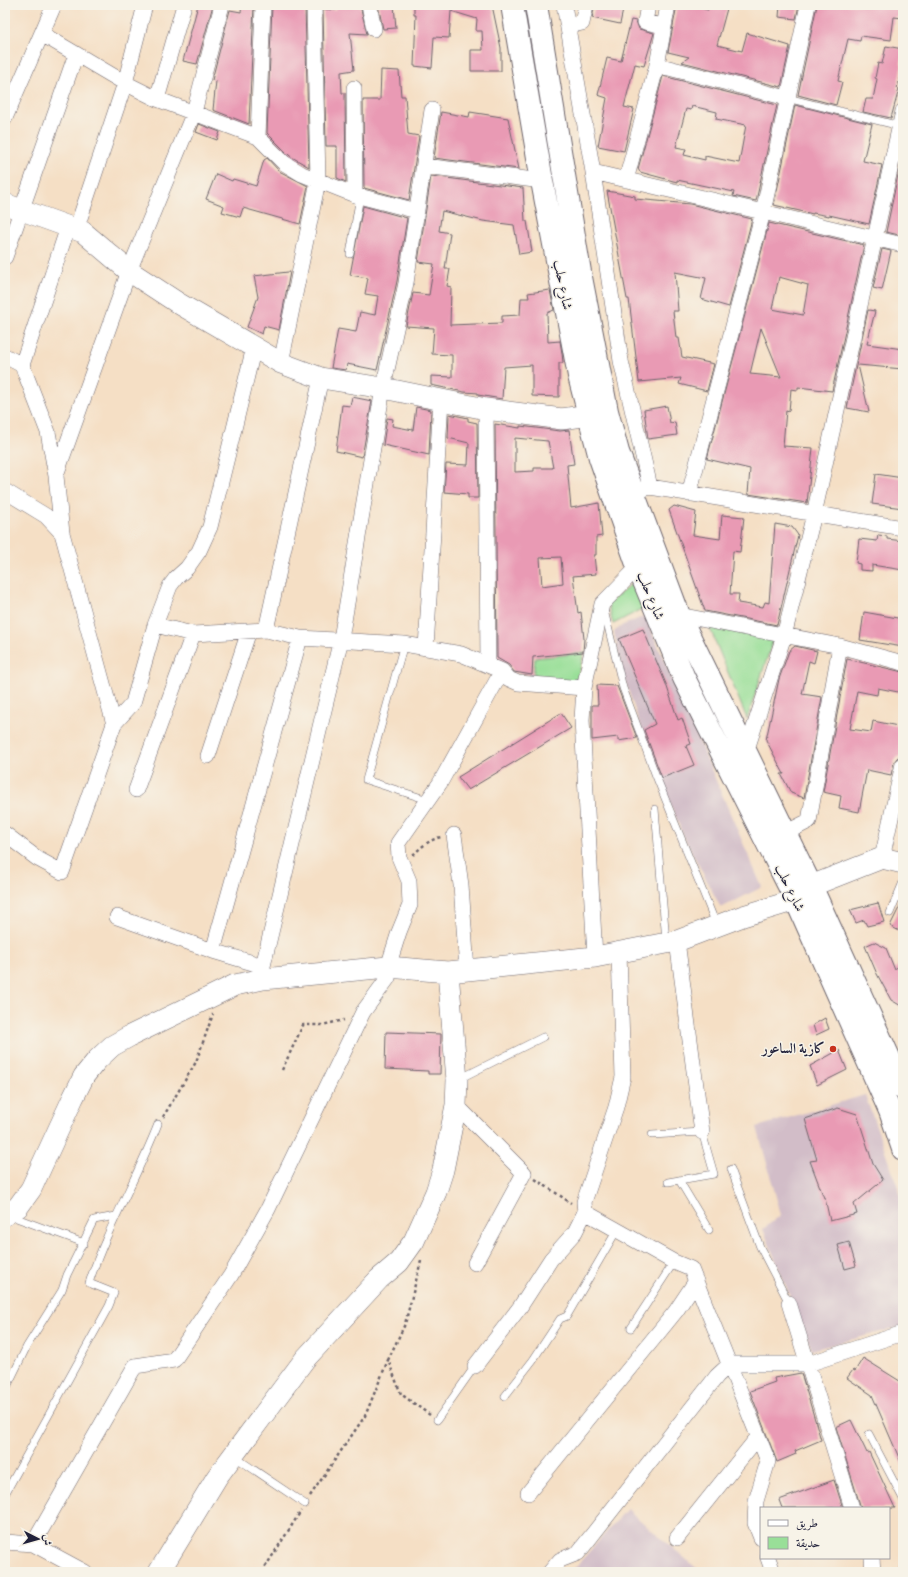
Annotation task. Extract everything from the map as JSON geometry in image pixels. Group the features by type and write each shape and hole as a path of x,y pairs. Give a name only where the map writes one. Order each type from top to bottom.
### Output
{"main road":[{"name":"شارع حلب","path":"512,5 542,181 579,376 618,452 632,493 679,615 785,833 803,893 890,1112 903,1149"},
{"name":"شارع حلب","path":"536,5 578,264 598,413"},
{"name":"شارع حلب","path":"632,493 638,567 684,678 803,893 902,1082"}],"street":[{"path":"5,118 54,5"},
{"path":"22,365 125,83 145,5"},
{"path":"157,99 184,5"},
{"path":"56,476 129,271 194,112 222,5"},
{"path":"258,138 263,5"},
{"path":"281,363 318,181 314,5"},
{"path":"369,5 374,29"},
{"path":"564,5 569,26 593,172 621,361 632,493 689,494 903,528"},
{"path":"569,26 582,22 586,5"},
{"path":"648,5 645,22 663,26"},
{"path":"626,180 657,66 668,5"},
{"path":"689,494 763,212 808,5"},
{"path":"42,34 125,83 157,99 194,112 258,138 284,163 318,181 357,195 417,211"},
{"path":"5,257 13,207 76,54"},
{"path":"657,66 787,98"},
{"path":"354,88 357,195"},
{"path":"263,972 341,639 383,388 406,283 425,166 432,110"},
{"path":"746,752 784,636 814,514 902,121"},
{"path":"425,166 542,181"},
{"path":"593,172 903,245"},
{"path":"13,207 83,232 129,271 178,302 281,363 321,378 383,388 486,409 553,418 579,418 598,413"},
{"path":"5,834 38,859 62,872 114,724 133,703 156,625 170,586 187,568 199,551 210,527 254,347"},
{"path":"5,356 22,365 48,432 56,476 62,533 114,724"},
{"path":"266,630 321,378"},
{"path":"426,648 441,400"},
{"path":"34,1544 135,1366 174,1360 231,1275 289,1169 363,1012 388,978 388,968 410,905 409,881 399,857 398,843 440,783 495,668 486,409"},
{"path":"5,491 46,516 62,533"},
{"path":"595,957 582,720 584,688 602,604 638,567"},
{"path":"679,615 840,646 903,663"},
{"path":"156,625 193,634 266,630 300,638 341,639 404,644 460,654 495,668 509,679 518,683 584,688"},
{"path":"208,756 249,631"},
{"path":"136,790 193,634"},
{"path":"213,951 300,638"},
{"path":"785,833 809,821 840,646"},
{"path":"882,858 903,764"},
{"path":"159,1572 218,1477 305,1359 379,1280 398,1262 414,1241 438,1184 456,1105 461,885 454,835"},
{"path":"6,1215 18,1207 31,1189 84,1076 97,1060 112,1046 130,1036 220,991 263,972 388,968 458,971 595,957 672,942 803,893 882,858 903,863"},
{"path":"117,917 213,951 263,972"},
{"path":"672,942 702,1132"},
{"path":"476,1366 520,1307 551,1260 575,1232 585,1212 584,1202 616,1107 623,1077 619,952"},
{"path":"456,1105 524,1173 475,1263"},
{"path":"585,1212 674,1262 691,1269 768,1461 756,1501 755,1522 760,1535"},
{"path":"528,1493 676,1311 696,1281"},
{"path":"789,1303 852,1507"},
{"path":"550,1572 560,1560 578,1553 717,1376 730,1364 808,1364 903,1333"},
{"path":"677,1538 758,1438"},
{"path":"5,1542 34,1544 85,1572"},
{"path":"768,1559 773,1572"},
{"path":"872,1559 873,1572"}],"lane":[{"path":"787,98 902,121"},
{"path":"350,254 357,195"},
{"path":"602,604 623,688 656,776 717,926"},
{"path":"404,644 366,780 428,800"},
{"path":"655,809 672,942"},
{"path":"890,913 903,882"},
{"path":"456,1080 543,1038"},
{"path":"5,1494 109,1306 114,1293 89,1283 98,1253 145,1158 158,1124"},
{"path":"652,1135 702,1132 714,1174 668,1182"},
{"path":"731,1169 760,1247 789,1303"},
{"path":"679,1180 709,1230"},
{"path":"6,1215 84,1243"},
{"path":"5,1391 27,1346 62,1290 67,1275 94,1220 116,1216"},
{"path":"505,1396 533,1360 560,1319 567,1316 617,1230"},
{"path":"631,1328 674,1262"},
{"path":"437,1420 476,1366"},
{"path":"869,1434 903,1500"},
{"path":"233,1456 305,1504"}],"path":[{"path":"399,857 413,855 435,838 454,835"},
{"path":"158,1124 196,1062 220,991"},
{"path":"282,1070 303,1026 322,1025 349,1019 363,1012"},
{"path":"524,1173 585,1212"},
{"path":"262,1572 305,1504 365,1416 388,1360 405,1324 423,1250 414,1241"},
{"path":"388,1360 401,1394 437,1420"}],"shaded area":[{"path":"645,616 762,887 721,908 685,839 656,771 623,675 614,632 621,626"},
{"path":"865,1095 903,1201 903,1326 812,1350 763,1229 781,1215 757,1127"},
{"path":"627,1509 701,1572 571,1572"}],"green space":[{"path":"636,580 644,608 613,624 608,604"},
{"path":"709,626 773,640 747,719"},
{"path":"584,653 577,682 533,678 535,658"}],"building":[{"path":"198,5 213,5 197,64 183,61"},
{"path":"242,5 254,5 249,124 213,110 216,81 212,80 230,10 241,12"},
{"path":"272,5 305,5 309,167 290,156 267,133"},
{"path":"336,5 360,5 367,34 350,33 354,70 341,72 342,93 345,93 346,182 337,178 337,146 326,146 323,9 336,10"},
{"path":"378,5 394,5 396,28 383,29"},
{"path":"414,5 492,5 501,48 501,71 471,71 471,50 483,50 482,31 476,31 477,19 451,11 449,38 434,37 432,68 414,66 416,15 414,15"},
{"path":"595,5 624,5 620,24 592,18"},
{"path":"677,5 688,5 708,10 708,5 728,5 717,45 742,51 747,33 790,46 781,87 682,62 689,57 668,52"},
{"path":"780,5 799,5 796,19 779,17"},
{"path":"817,5 903,5 903,18 894,17 891,40 861,36 860,41 848,39 838,81 842,82 836,105 798,95"},
{"path":"631,20 636,21 639,29 654,33 644,66 635,64 624,107 634,109 624,151 598,146 607,98 598,95 607,58 621,61"},
{"path":"886,46 903,49 902,65 897,89 899,89 891,118 863,112 866,99 873,99 877,79 875,78 878,63 882,64"},
{"path":"381,70 399,71 401,96 405,96 408,134 419,136 409,200 364,188 363,100 380,100"},
{"path":"663,76 777,105 756,201 733,196 734,192 677,180 677,182 640,172 638,169","holes":["692,106 717,112 716,119 746,125 739,163 705,156 705,160 684,155 686,149 676,147 686,109 691,110"]},
{"path":"795,105 872,124 863,161 882,165 869,224 774,205"},
{"path":"441,112 469,117 470,112 508,118 519,169 434,158"},
{"path":"199,124 220,132 217,140 196,132"},
{"path":"267,158 279,171 308,186 300,224 243,208 240,217 222,212 224,206 206,199 216,174 232,181 233,179 256,186 264,160"},
{"path":"899,170 903,171 903,221 899,235 886,232"},
{"path":"431,176 523,188 525,221 527,221 532,252 519,254 514,225 483,221 442,211 439,231 450,233 445,269 450,269 447,286 451,287 450,325 502,323 502,316 520,315 521,298 529,298 528,293 550,290 554,310 547,313 548,342 560,341 563,363 559,363 559,397 532,396 532,365 504,367 502,399 478,395 478,393 464,392 431,385 431,376 452,377 452,355 432,354 434,328 406,326 413,293 429,295 434,264 418,262"},
{"path":"607,191 635,196 635,199 690,204 752,219 729,307 701,299 706,278 675,272 678,311 673,311 676,338 679,338 682,357 714,364 707,391 679,384 681,378 639,382 629,299 627,299"},
{"path":"363,206 407,218 397,281 377,370 347,364 346,370 331,368 338,329 356,332 360,312 375,315 378,296 365,294 368,278 350,275"},
{"path":"769,223 864,245 832,391 798,387 798,390 791,389 789,411 786,410 783,446 813,448 807,503 748,494 750,469 707,459","holes":["779,277 808,285 803,315 772,309","761,328 781,377 750,374"]},
{"path":"882,249 891,251 882,290 873,288"},
{"path":"290,272 279,330 264,326 262,334 247,327 258,297 254,276"},
{"path":"868,310 875,311 867,344 903,349 903,369 858,365 869,412 847,408"},
{"path":"352,397 372,401 362,457 336,451 342,405 350,406"},
{"path":"667,406 670,423 675,422 677,435 648,439 644,410"},
{"path":"416,407 431,410 429,455 383,445 387,418 393,419 392,426 413,430"},
{"path":"449,414 468,418 468,421 477,423 478,498 468,498 468,494 444,492 446,464 468,465 469,443 448,438"},
{"path":"495,424 520,428 520,426 560,431 569,430 574,464 567,465 571,508 599,503 602,536 596,537 596,555 594,555 596,574 573,576 578,613 581,612 584,639 583,652 533,657 532,675 514,672 509,665 497,658","holes":["515,438 548,441 553,468 534,468 534,471 515,472","561,557 563,583 542,586 540,558"]},
{"path":"876,474 903,478 903,508 872,504"},
{"path":"674,506 696,512 693,535 720,539 722,515 744,517 740,552 733,551 730,594 739,594 738,603 763,607 765,602 769,603 775,524 792,527 798,535 777,625 705,611 669,510"},
{"path":"878,535 887,536 887,539 903,541 903,570 872,565 872,571 860,570 860,564 856,563 859,539 877,541"},
{"path":"864,612 903,619 903,647 860,640"},
{"path":"643,629 666,684 678,720 682,718 691,744 686,746 694,765 662,778 644,730 655,724 619,639"},
{"path":"795,646 817,651 814,663 809,661 802,694 822,697 804,798 791,793 781,774 784,774 766,740 779,679 789,651"},
{"path":"847,659 903,672 903,693 878,688 877,695 857,691 850,729 871,732 873,721 903,727 901,755 894,762 891,775 867,770 859,812 839,808 841,796 823,792"},
{"path":"597,685 617,686 637,738 618,741 618,737 592,740 592,705 598,705"},
{"path":"561,713 571,728 468,790 458,777"},
{"path":"903,900 903,933 890,926"},
{"path":"878,903 884,922 867,926 864,920 856,923 850,910"},
{"path":"874,942 886,948 895,970 903,956 903,1007 891,1000 877,974 865,946"},
{"path":"825,1018 829,1029 816,1035 813,1025"},
{"path":"386,1032 441,1034 440,1074 428,1074 428,1071 385,1069"},
{"path":"839,1050 847,1070 817,1085 810,1066"},
{"path":"838,1108 857,1114 873,1164 883,1180 854,1204 857,1214 830,1221 825,1198 810,1161 817,1160 805,1119"},
{"path":"849,1242 856,1266 845,1269 838,1245"},
{"path":"863,1358 903,1383 903,1467 872,1395 847,1378 853,1370 855,1371"},
{"path":"801,1373 821,1440 795,1451 796,1454 777,1462 750,1391 775,1382 774,1378"},
{"path":"851,1420 867,1453 869,1452 895,1508 861,1507 836,1427"},
{"path":"834,1480 843,1507 782,1507 779,1500"}],"place":[{"name":"كازية الساعور","path":"833,1049"}]}
